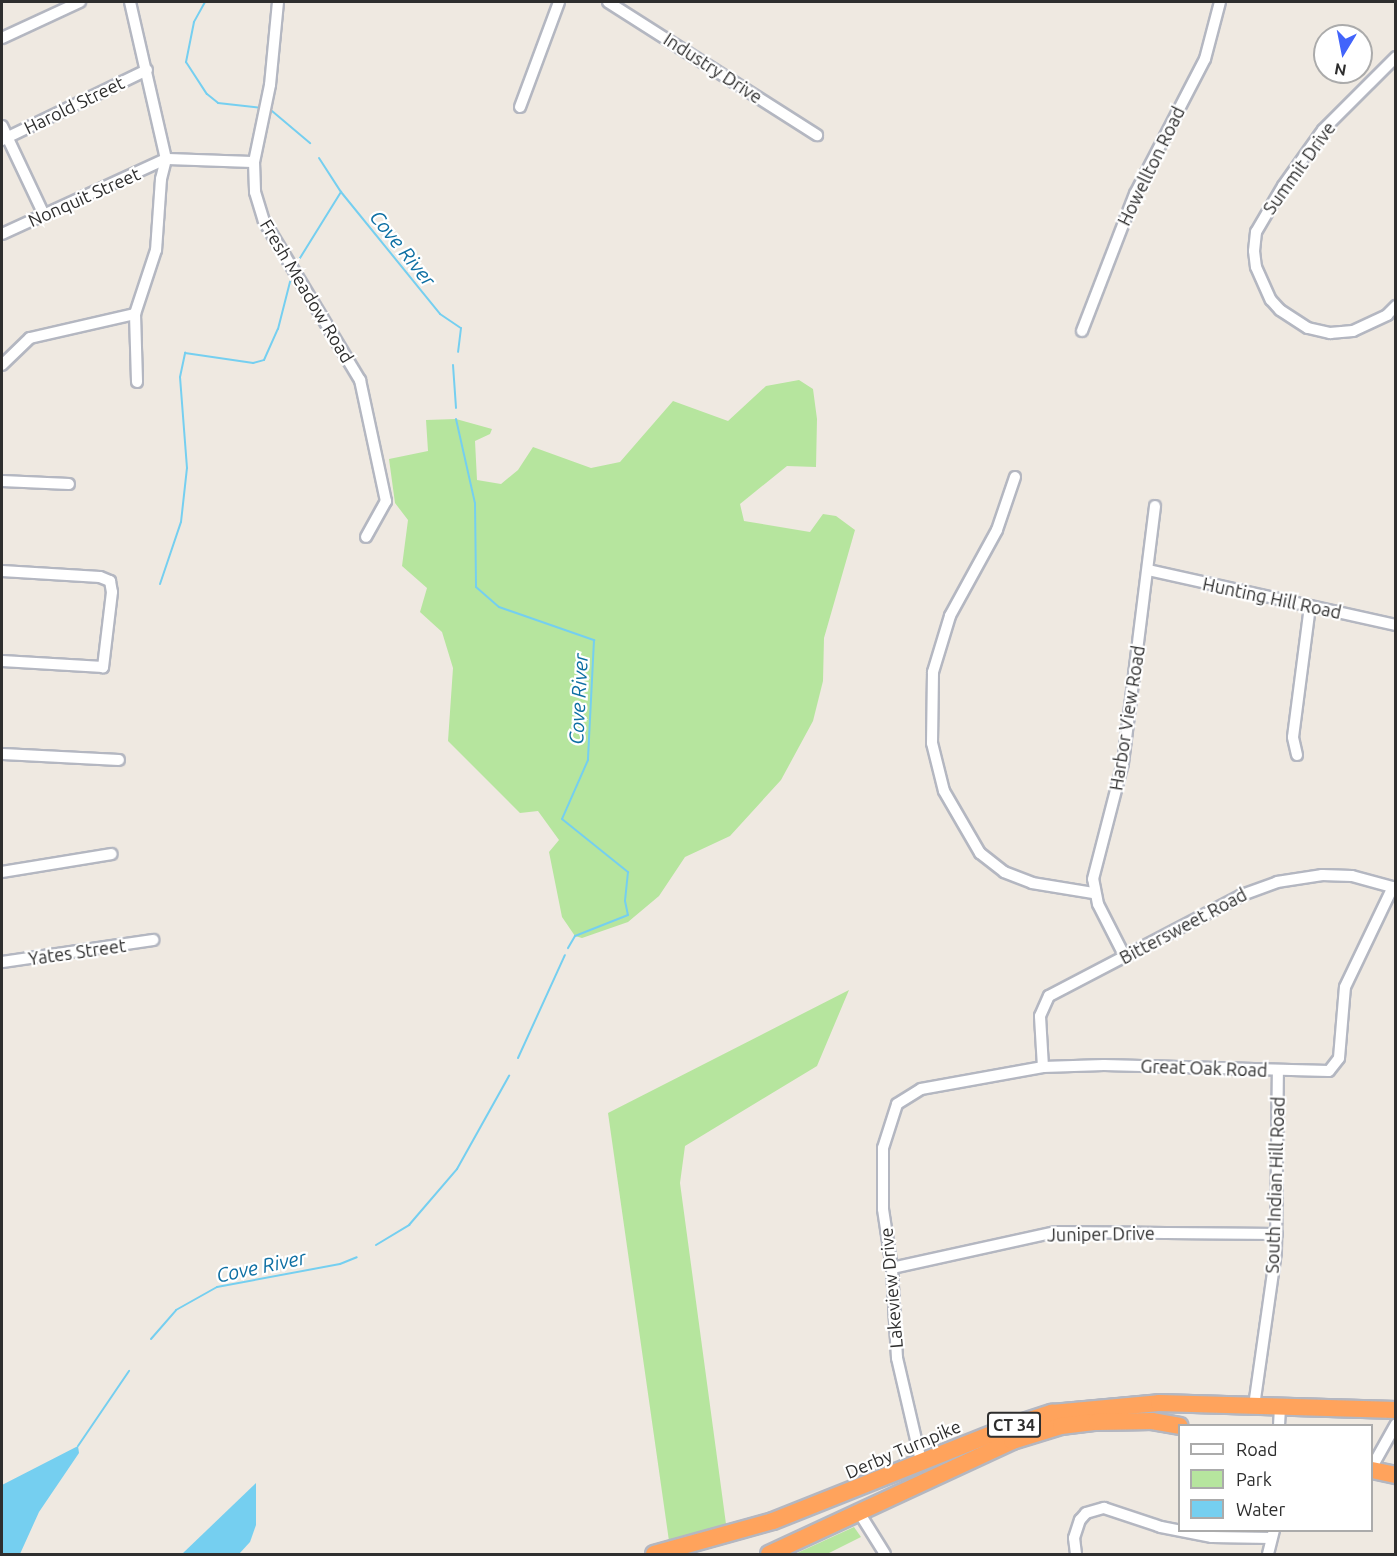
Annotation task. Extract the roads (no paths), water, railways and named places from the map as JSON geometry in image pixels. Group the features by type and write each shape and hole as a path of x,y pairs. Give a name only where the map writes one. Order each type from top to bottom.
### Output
{"highway":[{"name":"Derby Turnpike","path":"654,1554 772,1521 921,1461 1052,1413 1123,1404 1395,1410"},
{"name":"Derby Turnpike","path":"769,1554 860,1514 963,1461 1061,1426 1122,1420 1178,1426"},
{"path":"1373,1469 1395,1475"}],"street":[{"path":"2,38 80,2"},
{"path":"130,2 166,159 161,179 153,265 135,314 137,381"},
{"name":"Fresh Meadow Road","path":"278,2 270,85 254,162 255,192 264,221 360,380 365,395 386,501 366,537"},
{"path":"520,107 560,2"},
{"name":"Industry Drive","path":"608,2 817,135"},
{"name":"Howellton Road","path":"1082,331 1135,194 1205,59 1220,2"},
{"name":"Summit Drive","path":"1395,57 1360,89 1296,168 1266,210 1256,232 1254,250 1256,267 1271,300 1280,310 1308,328 1330,333 1353,331 1387,315 1395,306"},
{"name":"Harold Street","path":"4,139 147,70"},
{"path":"2,126 4,139 44,215"},
{"path":"166,159 254,162"},
{"name":"Nonquit Street","path":"2,234 166,159"},
{"path":"2,365 30,338 135,314"},
{"path":"1015,477 997,530 950,616 933,672 932,743 944,791 980,853 1004,872 1032,883 1094,893 1125,957"},
{"path":"2,481 69,484"},
{"name":"Harbor View Road","path":"1094,893 1093,879 1123,763 1149,570 1155,506"},
{"name":"Hunting Hill Road","path":"1149,570 1395,625"},
{"path":"2,571 100,576 110,581 112,592 103,667 2,661"},
{"path":"1297,755 1293,737 1310,606"},
{"path":"2,754 119,760"},
{"path":"2,872 112,854"},
{"name":"Bittersweet Road","path":"1043,1067 1039,1022 1045,1000 1242,895 1276,882 1345,875 1394,887"},
{"name":"Great Oak Road","path":"892,1113 901,1100 915,1091 984,1075 1043,1067 1104,1065 1326,1072 1337,1065 1345,987 1394,887"},
{"name":"Yates Street","path":"2,962 153,940"},
{"name":"South Indian Hill Road","path":"1254,1406 1277,1234 1278,1071"},
{"name":"Lakeview Drive","path":"892,1113 883,1162 883,1209 892,1268 897,1358 921,1461"},
{"name":"Juniper Drive","path":"892,1268 1056,1232 1277,1234"},
{"path":"1280,1407 1280,1424"},
{"path":"1373,1464 1395,1424"},
{"path":"1076,1554 1074,1538 1080,1520 1086,1513 1104,1508 1178,1530"},
{"path":"860,1514 885,1554"},
{"path":"1186,1532 1212,1537 1272,1534 1268,1554"}],"water":[{"path":"78,1446 79,1453 39,1512 20,1554 2,1554 2,1485"},
{"path":"256,1483 256,1525 250,1542 239,1554 182,1554"}],"waterway":[{"name":"Cove River","path":"205,2 194,22 186,62 207,94 218,103 262,108"},
{"name":"Cove River","path":"272,111 310,143"},
{"name":"Cove River","path":"319,158 341,192 440,314 461,328 458,352"},
{"path":"300,258 341,192"},
{"path":"160,584 181,522 187,468 180,377 185,353 253,363 264,360 278,329 290,282"},
{"name":"Cove River","path":"453,365 456,408"},
{"name":"Cove River","path":"456,419 475,503 476,587 499,607 594,640 588,760 562,819 628,872 625,901 628,915 575,936 568,948"},
{"name":"Cove River","path":"518,1058 565,955"},
{"name":"Cove River","path":"376,1245 409,1225 457,1169 509,1076"},
{"name":"Cove River","path":"151,1339 176,1310 217,1287 340,1264 357,1257"},
{"name":"Cove River","path":"78,1446 129,1371"}]}
